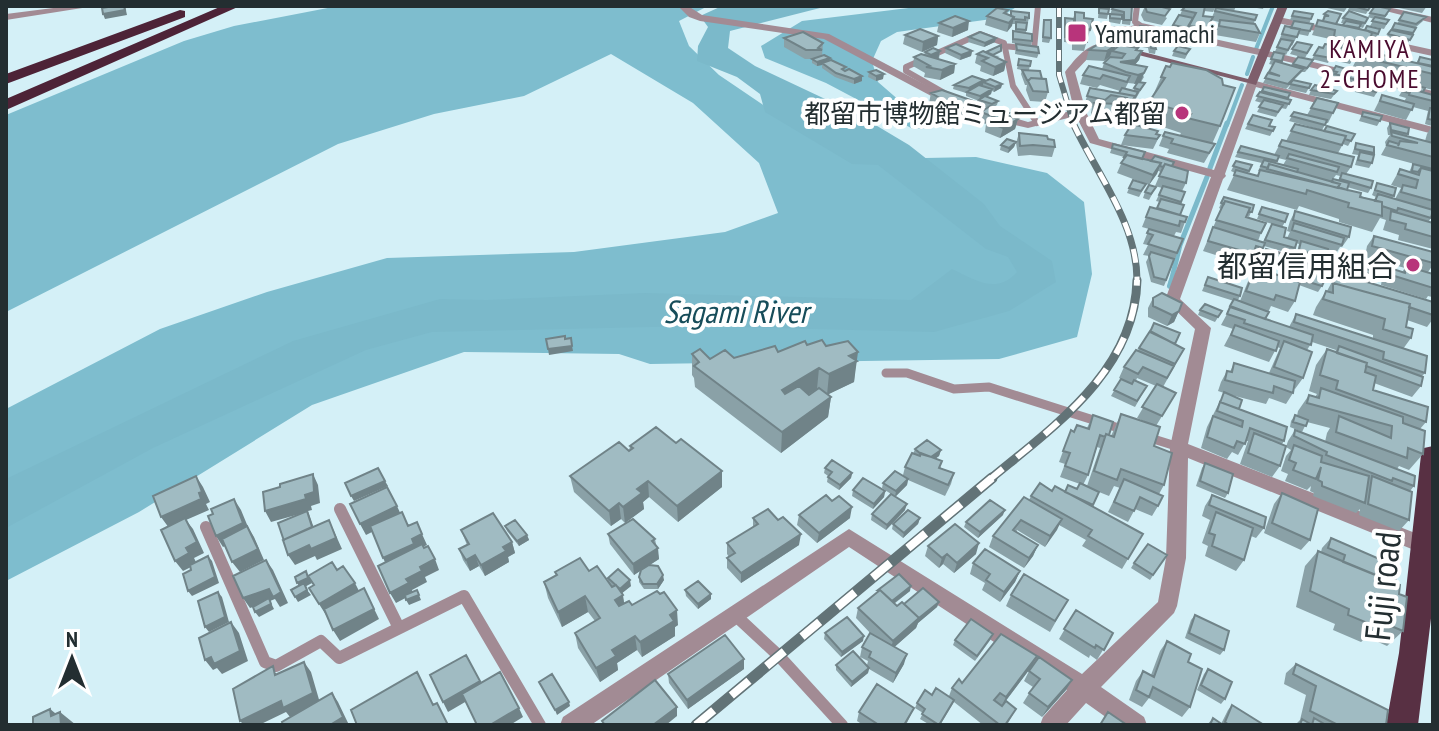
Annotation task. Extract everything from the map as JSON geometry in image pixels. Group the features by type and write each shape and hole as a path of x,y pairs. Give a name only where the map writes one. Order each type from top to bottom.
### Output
{"highway":[{"path":"6,79 202,6"},
{"path":"6,91 208,6"},
{"path":"6,105 233,6"},
{"name":"Fuji road","path":"1402,725 1423,658 1426,546 1433,455"}],"main road":[{"path":"1103,45 1252,83 1283,6"}],"street":[{"path":"6,17 90,6"},
{"path":"683,6 700,18 826,36 952,100 1015,122 1037,123 1080,112"},
{"path":"1371,6 1433,20"},
{"path":"1103,45 1088,52 1070,72 1080,112 1094,141 1220,176"},
{"path":"1264,53 1433,94"},
{"path":"1051,725 1167,606 1176,558 1179,447 1203,328 1172,300 1206,232 1220,176 1252,83 1433,131"},
{"path":"1269,253 1380,288"},
{"path":"1179,447 1426,546"},
{"path":"571,725 849,537 1084,688 1136,725"}],"lane":[{"path":"1004,46 1034,49 1038,6"},
{"path":"1137,6 1135,22 1141,26 1264,53"},
{"path":"1278,20 1333,32"},
{"path":"1103,45 1105,30 1141,26"},
{"path":"1132,29 1135,53"},
{"path":"1347,34 1433,53"},
{"path":"952,100 906,71 906,67 975,35 1004,43 1005,65 1018,101 1037,123"},
{"path":"886,373 907,373 954,389 989,387 1179,447"},
{"path":"340,509 399,628"},
{"path":"206,527 265,662 276,666 321,641 339,658 464,596 540,725"},
{"path":"735,615 779,656 842,725"}],"shaded area":[{"path":"338,6 708,6 679,21 689,46 719,75 794,126 874,159 976,157 1047,173 1084,202 1092,274 1077,337 999,359 650,364 619,354 464,352 312,405 139,512 6,581 6,409 160,329 267,292 387,258 574,252 725,232 778,213 759,163 693,103 611,54 524,96 434,114 338,144 6,312 6,115 184,41 234,26"},
{"path":"925,6 1018,6 999,18 897,32 881,41 872,61 878,82 931,128 913,129 826,83 765,58 761,46 802,21"}],"water":[{"name":"Sagami River","path":"722,6 828,6 730,31 728,48 755,66 857,114 909,145 984,204 1000,226 1052,261 1056,282 1009,311 934,332 695,326 432,332 366,350 153,448 6,528 6,479 293,341 440,299 645,293 911,300 952,269 977,281 994,284 1002,283 1017,272 1008,257 986,249 878,165 852,164 765,112 760,94 737,77 697,61 698,46 708,27 700,16"}],"building":[{"path":"124,6 125,10 103,14 102,8"},
{"path":"1114,6 1132,6 1131,20 1124,20 1124,12 1112,9"},
{"path":"1145,6 1170,9 1165,16 1147,12"},
{"path":"1186,6 1205,6 1203,16 1213,17 1207,28 1189,26 1196,13 1182,10"},
{"path":"1375,6 1390,9 1385,16 1370,13"},
{"path":"997,8 1008,10 1004,13 1014,17 1009,23 987,16"},
{"path":"1099,8 1109,9 1108,14 1099,13"},
{"path":"1216,8 1257,15 1255,20 1215,11"},
{"path":"1011,11 1029,13 1029,18 1014,19"},
{"path":"1294,11 1313,14 1311,19 1292,16"},
{"path":"1328,11 1341,14 1336,24 1323,21 1325,16 1329,16 1324,14"},
{"path":"1349,11 1368,18 1365,23 1343,18"},
{"path":"1075,12 1093,19 1090,30 1087,29 1087,42 1075,41"},
{"path":"1404,12 1426,17 1416,24 1399,20"},
{"path":"1110,14 1122,15 1122,19 1110,18"},
{"path":"1179,15 1193,18 1187,28 1173,25"},
{"path":"955,16 969,21 953,28 939,23"},
{"path":"1375,17 1389,20 1386,24 1372,21"},
{"path":"1065,18 1074,19 1074,38 1065,37"},
{"path":"1044,20 1051,20 1051,38 1043,37"},
{"path":"1220,20 1255,24 1260,33 1219,26"},
{"path":"1318,20 1368,31 1372,33 1369,42 1334,37 1335,30 1316,26"},
{"path":"1294,21 1313,24 1310,31 1291,28"},
{"path":"1346,21 1361,24 1359,28 1343,25"},
{"path":"1016,22 1027,23 1026,30 1016,29"},
{"path":"1395,23 1416,28 1413,33 1392,29"},
{"path":"1140,26 1150,27 1156,49 1151,48 1150,43 1144,43 1141,38 1149,36 1143,35"},
{"path":"1285,26 1300,29 1297,37 1282,34"},
{"path":"1367,26 1380,29 1378,34 1365,30"},
{"path":"920,29 938,36 923,42 905,35"},
{"path":"1391,30 1413,35 1410,40 1388,34"},
{"path":"1013,31 1032,34 1032,41 1013,39"},
{"path":"803,32 823,43 818,48 822,50 806,50 784,38"},
{"path":"980,32 996,38 985,43 969,37"},
{"path":"1159,32 1176,36 1174,43 1156,40"},
{"path":"1281,39 1293,41 1288,50 1277,47"},
{"path":"1105,40 1116,45 1107,51 1089,50"},
{"path":"1297,42 1312,45 1307,53 1292,49"},
{"path":"956,44 972,51 961,55 946,48"},
{"path":"1016,44 1038,47 1039,53 1017,50"},
{"path":"1325,44 1337,46 1331,58 1314,55 1319,47 1323,48"},
{"path":"1001,45 1001,51 993,55 986,52"},
{"path":"1120,45 1142,51 1135,60 1120,62 1147,67 1144,73 1126,72 1104,63 1110,57 1122,58 1125,54 1112,51"},
{"path":"1178,46 1190,49 1186,54 1174,51"},
{"path":"1339,47 1351,50 1349,54 1354,55 1353,59 1334,55"},
{"path":"933,48 940,51 931,55 925,52"},
{"path":"1362,50 1433,67 1433,74 1358,56"},
{"path":"983,51 1006,62 995,67 982,61 988,58 977,54"},
{"path":"1274,52 1284,54 1282,61 1271,59"},
{"path":"921,54 955,64 942,70 926,67 930,66 914,57"},
{"path":"824,55 830,58 817,62 812,59"},
{"path":"1298,57 1313,60 1307,68 1293,64"},
{"path":"1420,57 1433,60 1433,66 1418,63"},
{"path":"1019,59 1031,61 1030,66 1018,65"},
{"path":"831,60 846,67 842,69 845,71 849,69 862,76 854,79 836,73 822,63"},
{"path":"1275,61 1303,69 1288,84 1265,78 1268,73 1280,76 1269,72"},
{"path":"1172,63 1206,70 1222,79 1223,85 1235,88 1220,126 1187,118 1191,114 1149,102 1165,78 1161,77 1166,66 1170,67"},
{"path":"1089,66 1130,76 1127,82 1103,75 1100,79 1083,75"},
{"path":"1336,66 1350,70 1345,77 1335,74"},
{"path":"876,70 884,74 876,76 869,72"},
{"path":"1022,70 1040,71 1042,79 1027,80"},
{"path":"1350,73 1360,75 1357,80 1346,77"},
{"path":"1364,75 1380,78 1376,86 1380,87 1376,92 1358,87"},
{"path":"972,76 984,80 969,88 954,85"},
{"path":"1031,78 1046,79 1048,92 1033,91 1028,81"},
{"path":"990,79 1002,84 995,87 983,82"},
{"path":"1293,80 1311,84 1309,88 1290,84"},
{"path":"1138,82 1145,83 1140,90 1134,88"},
{"path":"1410,84 1425,88 1423,92 1411,89 1409,93 1402,91"},
{"path":"979,85 992,89 980,96 967,92"},
{"path":"1315,85 1337,91 1334,94 1311,90"},
{"path":"1264,87 1290,93 1288,98 1262,91"},
{"path":"1090,88 1135,96 1130,105 1126,104 1128,109 1124,109 1129,117 1098,114 1094,103 1119,104 1118,101 1125,102 1127,98 1111,95 1105,100 1087,96"},
{"path":"1122,88 1138,92 1134,99 1135,96 1119,93"},
{"path":"1411,89 1433,95 1433,101 1409,95"},
{"path":"942,90 977,105 963,111 931,93"},
{"path":"1260,92 1291,100 1289,104 1257,96"},
{"path":"1382,95 1414,104 1412,110 1380,101"},
{"path":"985,96 998,101 992,104 979,100"},
{"path":"1317,98 1338,103 1333,113 1311,108"},
{"path":"1264,100 1283,105 1278,112 1259,107"},
{"path":"990,106 1018,119 1003,128 987,122 994,117 981,112"},
{"path":"1430,108 1433,108 1433,120 1428,119"},
{"path":"1294,112 1327,120 1325,125 1291,116"},
{"path":"1363,112 1382,116 1380,121 1362,116"},
{"path":"1253,115 1272,120 1269,126 1275,127 1273,131 1248,124"},
{"path":"1390,123 1409,128 1408,134 1391,130"},
{"path":"1132,124 1158,131 1156,134 1160,135 1157,139 1125,135"},
{"path":"1295,124 1346,136 1342,145 1291,131"},
{"path":"1327,126 1355,134 1351,141 1345,139 1346,136 1324,131"},
{"path":"1165,132 1215,144 1209,153 1171,143 1173,139 1163,136"},
{"path":"1391,132 1433,143 1433,157 1387,145 1389,141 1418,143 1392,136"},
{"path":"1019,133 1047,136 1054,140 1055,147 1020,146"},
{"path":"1007,139 1016,142 1009,148 1001,145"},
{"path":"1282,140 1354,157 1351,167 1279,146"},
{"path":"1356,143 1374,147 1374,153 1355,149"},
{"path":"1113,144 1145,152 1142,159 1124,157 1127,152 1112,148"},
{"path":"1241,146 1279,156 1277,161 1238,152"},
{"path":"1360,152 1374,155 1372,163 1358,160"},
{"path":"1289,154 1339,167 1337,172 1287,158"},
{"path":"1127,155 1161,163 1153,175 1121,163"},
{"path":"1155,156 1174,162 1172,166 1165,164 1163,167 1161,163 1151,161"},
{"path":"1264,160 1298,169 1297,172 1269,164 1268,168 1261,166"},
{"path":"1236,161 1252,165 1249,171 1233,166"},
{"path":"1165,164 1188,171 1186,183 1159,176"},
{"path":"1269,164 1340,184 1338,188 1267,169"},
{"path":"1413,164 1433,171 1421,168 1418,172 1412,171"},
{"path":"1421,168 1433,171 1433,201 1401,192 1403,185 1416,188 1418,180 1398,174 1400,169 1419,175"},
{"path":"1236,170 1258,176 1260,170 1361,193 1360,197 1382,202 1382,216 1348,207 1349,203 1307,190 1306,194 1234,175"},
{"path":"1342,173 1373,181 1371,188 1340,179"},
{"path":"1333,179 1349,183 1347,190 1338,187 1340,184 1332,182"},
{"path":"1133,180 1146,184 1141,191 1129,188"},
{"path":"1377,183 1396,188 1394,196 1375,190"},
{"path":"1149,185 1156,187 1151,194 1145,192"},
{"path":"1163,186 1185,192 1181,202 1159,195"},
{"path":"1378,194 1433,210 1431,218 1382,206 1382,202 1375,201"},
{"path":"1224,197 1254,205 1252,212 1250,208 1225,201 1221,203"},
{"path":"1161,199 1184,205 1180,215 1157,208"},
{"path":"1225,201 1250,208 1246,217 1266,223 1261,233 1216,220"},
{"path":"1150,207 1187,217 1185,222 1180,221 1179,226 1146,217"},
{"path":"1262,207 1288,214 1285,222 1259,214"},
{"path":"1295,211 1351,227 1349,237 1293,220"},
{"path":"1391,211 1433,223 1433,237 1405,229 1406,224 1390,220"},
{"path":"1294,223 1344,238 1342,245 1292,230"},
{"path":"1272,224 1286,228 1284,237 1297,241 1295,248 1265,240"},
{"path":"1213,227 1265,243 1263,248 1256,246 1253,254 1208,241"},
{"path":"1149,229 1183,239 1177,253 1148,244 1153,235 1147,233"},
{"path":"1374,236 1433,252 1433,263 1372,246"},
{"path":"1301,241 1328,249 1327,258 1299,250"},
{"path":"1266,249 1298,259 1296,264 1264,254"},
{"path":"1151,252 1174,259 1166,280 1154,277 1149,256"},
{"path":"1301,261 1329,270 1322,286 1302,280 1306,267 1299,265"},
{"path":"1406,266 1433,274 1433,288 1388,274 1390,268 1405,273"},
{"path":"1360,267 1380,273 1380,277 1359,271"},
{"path":"1255,268 1300,282 1295,301 1276,295 1274,300 1246,291"},
{"path":"1344,275 1433,302 1433,315 1409,307 1410,304 1333,283 1334,278 1343,280"},
{"path":"1208,277 1242,288 1240,296 1205,285"},
{"path":"1333,283 1410,304 1406,327 1413,329 1411,338 1383,329 1385,319 1323,299 1326,291 1333,293"},
{"path":"1162,293 1182,303 1179,311 1172,315 1153,306 1153,298"},
{"path":"1234,299 1269,312 1265,319 1230,306"},
{"path":"1205,304 1222,311 1218,317 1200,310"},
{"path":"1230,307 1313,335 1311,345 1244,323 1245,320 1227,314"},
{"path":"1296,314 1427,356 1425,373 1383,359 1384,352 1294,322"},
{"path":"1154,323 1180,333 1175,344 1150,332"},
{"path":"1235,325 1279,341 1276,351 1231,335"},
{"path":"1150,331 1184,349 1175,364 1139,348"},
{"path":"565,336 565,339 571,338 572,346 548,349 546,339"},
{"path":"822,340 826,346 848,341 858,352 849,356 857,361 829,374 819,368 782,390 785,394 799,386 809,395 819,388 831,397 782,432 694,366 699,362 692,354 700,349 710,359 725,350 734,358 775,346 778,352 805,341 807,345"},
{"path":"1284,341 1312,352 1303,378 1274,367"},
{"path":"1339,346 1423,377 1421,386 1337,353"},
{"path":"1327,349 1367,363 1365,372 1376,376 1373,390 1428,407 1426,422 1336,389 1338,381 1320,375"},
{"path":"1136,350 1174,366 1167,378 1143,367 1138,374 1124,367"},
{"path":"1234,363 1295,381 1293,393 1274,386 1273,393 1225,380 1227,371 1232,372"},
{"path":"1121,379 1132,384 1134,380 1147,386 1137,401 1114,390"},
{"path":"1157,384 1176,393 1162,416 1142,407"},
{"path":"1321,388 1403,417 1403,423 1425,431 1423,454 1408,448 1407,458 1336,432 1339,416 1391,438 1392,426 1307,403 1309,395 1319,398"},
{"path":"1224,392 1242,400 1239,409 1220,402"},
{"path":"1220,402 1287,427 1284,441 1250,428 1245,444 1237,441 1234,448 1207,437 1213,416 1242,427 1243,421 1217,411"},
{"path":"1121,414 1160,427 1154,446 1172,453 1164,485 1121,469 1117,480 1094,471 1106,434 1114,437"},
{"path":"1093,415 1113,422 1109,435 1100,435 1088,475 1065,466 1070,453 1063,451 1071,430 1074,432 1077,425 1089,429"},
{"path":"1295,415 1308,420 1306,426 1293,422"},
{"path":"656,427 676,443 681,439 722,471 677,506 648,481 637,489 642,493 623,507 619,503 609,511 570,476 619,442 629,451 633,448 630,446"},
{"path":"1295,430 1415,476 1414,486 1393,478 1392,481 1326,455 1327,452 1294,436"},
{"path":"1254,433 1286,446 1280,466 1248,453"},
{"path":"927,440 941,450 931,457 915,449"},
{"path":"1294,445 1322,456 1321,462 1369,476 1365,503 1322,486 1318,480 1321,467 1316,479 1293,470 1296,463 1289,460"},
{"path":"912,453 942,461 939,468 954,473 948,485 905,467"},
{"path":"832,460 852,473 840,485 828,477 832,472 825,468"},
{"path":"1205,463 1233,474 1228,493 1200,481"},
{"path":"378,468 385,481 351,496 345,483"},
{"path":"895,471 908,479 896,491 883,483"},
{"path":"313,474 314,492 305,495 306,499 265,511 263,492"},
{"path":"196,476 202,492 199,493 201,499 161,517 153,496"},
{"path":"1372,476 1412,492 1409,520 1368,504"},
{"path":"863,478 885,491 874,504 853,490"},
{"path":"1124,479 1163,496 1158,506 1140,497 1134,511 1114,502"},
{"path":"1040,483 1052,491 1055,486 1143,534 1128,559 1088,536 1092,530 1031,496"},
{"path":"1080,483 1099,492 1093,505 1065,492 1068,485 1077,489"},
{"path":"387,487 397,506 360,524 350,504"},
{"path":"1282,493 1318,509 1310,540 1272,523"},
{"path":"891,494 907,504 887,525 872,514"},
{"path":"826,495 832,501 839,496 852,507 819,533 799,515"},
{"path":"1212,495 1266,517 1264,528 1209,505"},
{"path":"1024,497 1062,519 1050,536 1021,520 1013,530 1038,545 1029,558 993,536"},
{"path":"234,499 243,523 216,536 208,516 213,514 211,509"},
{"path":"990,500 1005,510 980,532 966,522"},
{"path":"768,509 778,520 783,517 801,534 741,573 727,558 735,553 727,543 758,524 753,518"},
{"path":"908,510 920,518 904,533 893,524"},
{"path":"307,511 312,527 284,540 278,523"},
{"path":"402,512 408,526 417,522 422,534 412,539 414,544 383,558 370,526"},
{"path":"1216,512 1253,528 1244,560 1212,546 1215,535 1209,533"},
{"path":"493,513 512,542 503,547 506,551 481,565 475,555 466,560 459,549 469,544 461,530"},
{"path":"185,518 197,542 186,548 189,553 175,561 161,530"},
{"path":"633,519 655,539 652,541 658,548 633,564 608,534"},
{"path":"329,520 336,538 311,549 309,545 288,555 283,540"},
{"path":"515,520 527,535 517,541 505,526"},
{"path":"955,524 979,543 957,563 947,554 942,558 928,546"},
{"path":"247,526 258,549 232,562 222,539"},
{"path":"1331,538 1398,567 1395,583 1343,562 1345,555 1328,548"},
{"path":"422,544 424,548 428,546 435,559 420,567 422,571 406,579 409,583 390,593 378,566"},
{"path":"1148,544 1167,555 1153,575 1134,563"},
{"path":"985,549 1020,571 1004,592 986,580 990,574 973,563"},
{"path":"1318,551 1400,585 1399,594 1407,597 1403,631 1377,620 1377,627 1348,615 1349,609 1310,591"},
{"path":"208,556 215,577 188,591 183,574 191,570 190,565"},
{"path":"580,558 589,571 597,566 612,587 616,585 623,595 615,600 619,606 629,601 632,605 657,591 660,594 664,592 677,610 670,615 674,621 640,642 635,636 612,650 616,656 596,668 575,633 600,618 585,596 558,612 544,582"},
{"path":"266,560 281,592 273,597 269,589 243,598 233,576"},
{"path":"332,562 337,570 343,566 355,583 319,604 309,588 314,585 308,576"},
{"path":"649,565 658,566 663,575 657,584 643,584 639,577 641,570"},
{"path":"618,569 630,580 620,589 608,578"},
{"path":"306,571 308,578 297,583 295,577"},
{"path":"899,574 911,586 892,601 878,590"},
{"path":"1024,574 1068,600 1055,621 1011,595"},
{"path":"698,581 711,594 698,604 685,590"},
{"path":"304,583 307,590 295,597 291,590"},
{"path":"364,588 374,609 333,630 324,609"},
{"path":"923,588 939,602 919,618 904,604"},
{"path":"417,590 419,595 406,600 405,595"},
{"path":"880,590 897,606 902,602 919,618 893,641 858,608"},
{"path":"218,592 225,617 205,627 198,601"},
{"path":"269,598 271,604 255,612 253,607"},
{"path":"1076,610 1113,633 1104,650 1096,645 1095,648 1064,629"},
{"path":"1195,615 1229,631 1224,650 1189,633"},
{"path":"847,617 864,636 842,652 825,633"},
{"path":"971,619 993,634 977,656 955,640"},
{"path":"231,622 240,651 214,664 211,657 205,660 199,638"},
{"path":"870,633 907,654 896,673 869,657 871,652 862,647"},
{"path":"1001,634 1037,656 1006,697 1000,693 994,700 1002,706 1006,701 1016,709 1005,725 1000,725 952,688 959,679 962,683"},
{"path":"725,635 744,659 687,700 668,674"},
{"path":"1167,641 1191,654 1188,662 1202,669 1190,707 1153,687 1149,697 1136,690 1143,671 1154,677"},
{"path":"853,651 869,668 852,682 836,665"},
{"path":"466,655 480,681 443,702 430,675"},
{"path":"1039,657 1072,680 1048,707 1029,693 1040,679 1029,671"},
{"path":"304,662 313,693 283,708 281,701 240,721 233,689 273,666 275,675"},
{"path":"1296,664 1388,710 1386,725 1338,725 1310,711 1316,686 1293,674"},
{"path":"1208,669 1232,682 1225,699 1201,685"},
{"path":"417,672 433,705 437,703 448,725 357,725 351,710"},
{"path":"500,672 519,708 490,725 477,725 462,694"},
{"path":"552,674 569,702 555,710 539,682"},
{"path":"655,680 677,707 653,725 605,725 602,721"},
{"path":"877,684 914,708 904,725 879,725 859,712"},
{"path":"936,688 954,700 939,725 922,714 925,709 917,703 925,690 932,695"},
{"path":"332,693 343,717 330,725 283,725 282,722"},
{"path":"1232,705 1264,725 1229,725 1225,722"},
{"path":"50,709 51,716 60,712 61,725 33,725 33,717"},
{"path":"1108,712 1127,725 1100,725"},
{"path":"1213,718 1223,725 1210,725"},
{"path":"1314,718 1326,725 1312,725"}],"waterway":[{"path":"1256,49 1273,6"},
{"path":"1247,74 1253,57"},
{"path":"1227,125 1242,85"},
{"path":"1210,168 1227,123"},
{"path":"1171,282 1180,245 1207,177"},
{"path":"1170,286 1172,280"}],"railway":[{"path":"1059,6 1059,75 1074,125"},
{"path":"1073,123 1123,219 1131,240 1137,281"},
{"path":"989,480 1063,417 1106,369 1122,342 1133,313 1137,281"},
{"path":"696,725 992,478"}],"place":[{"name":"Yamuramachi","path":"1077,33"},
{"name":"都留市博物館ミュージアム都留","path":"1182,113"},
{"name":"都留信用組合","path":"1413,265"}],"district":[{"name":"KAMIYA 2-CHOME","path":"1370,63"}]}
